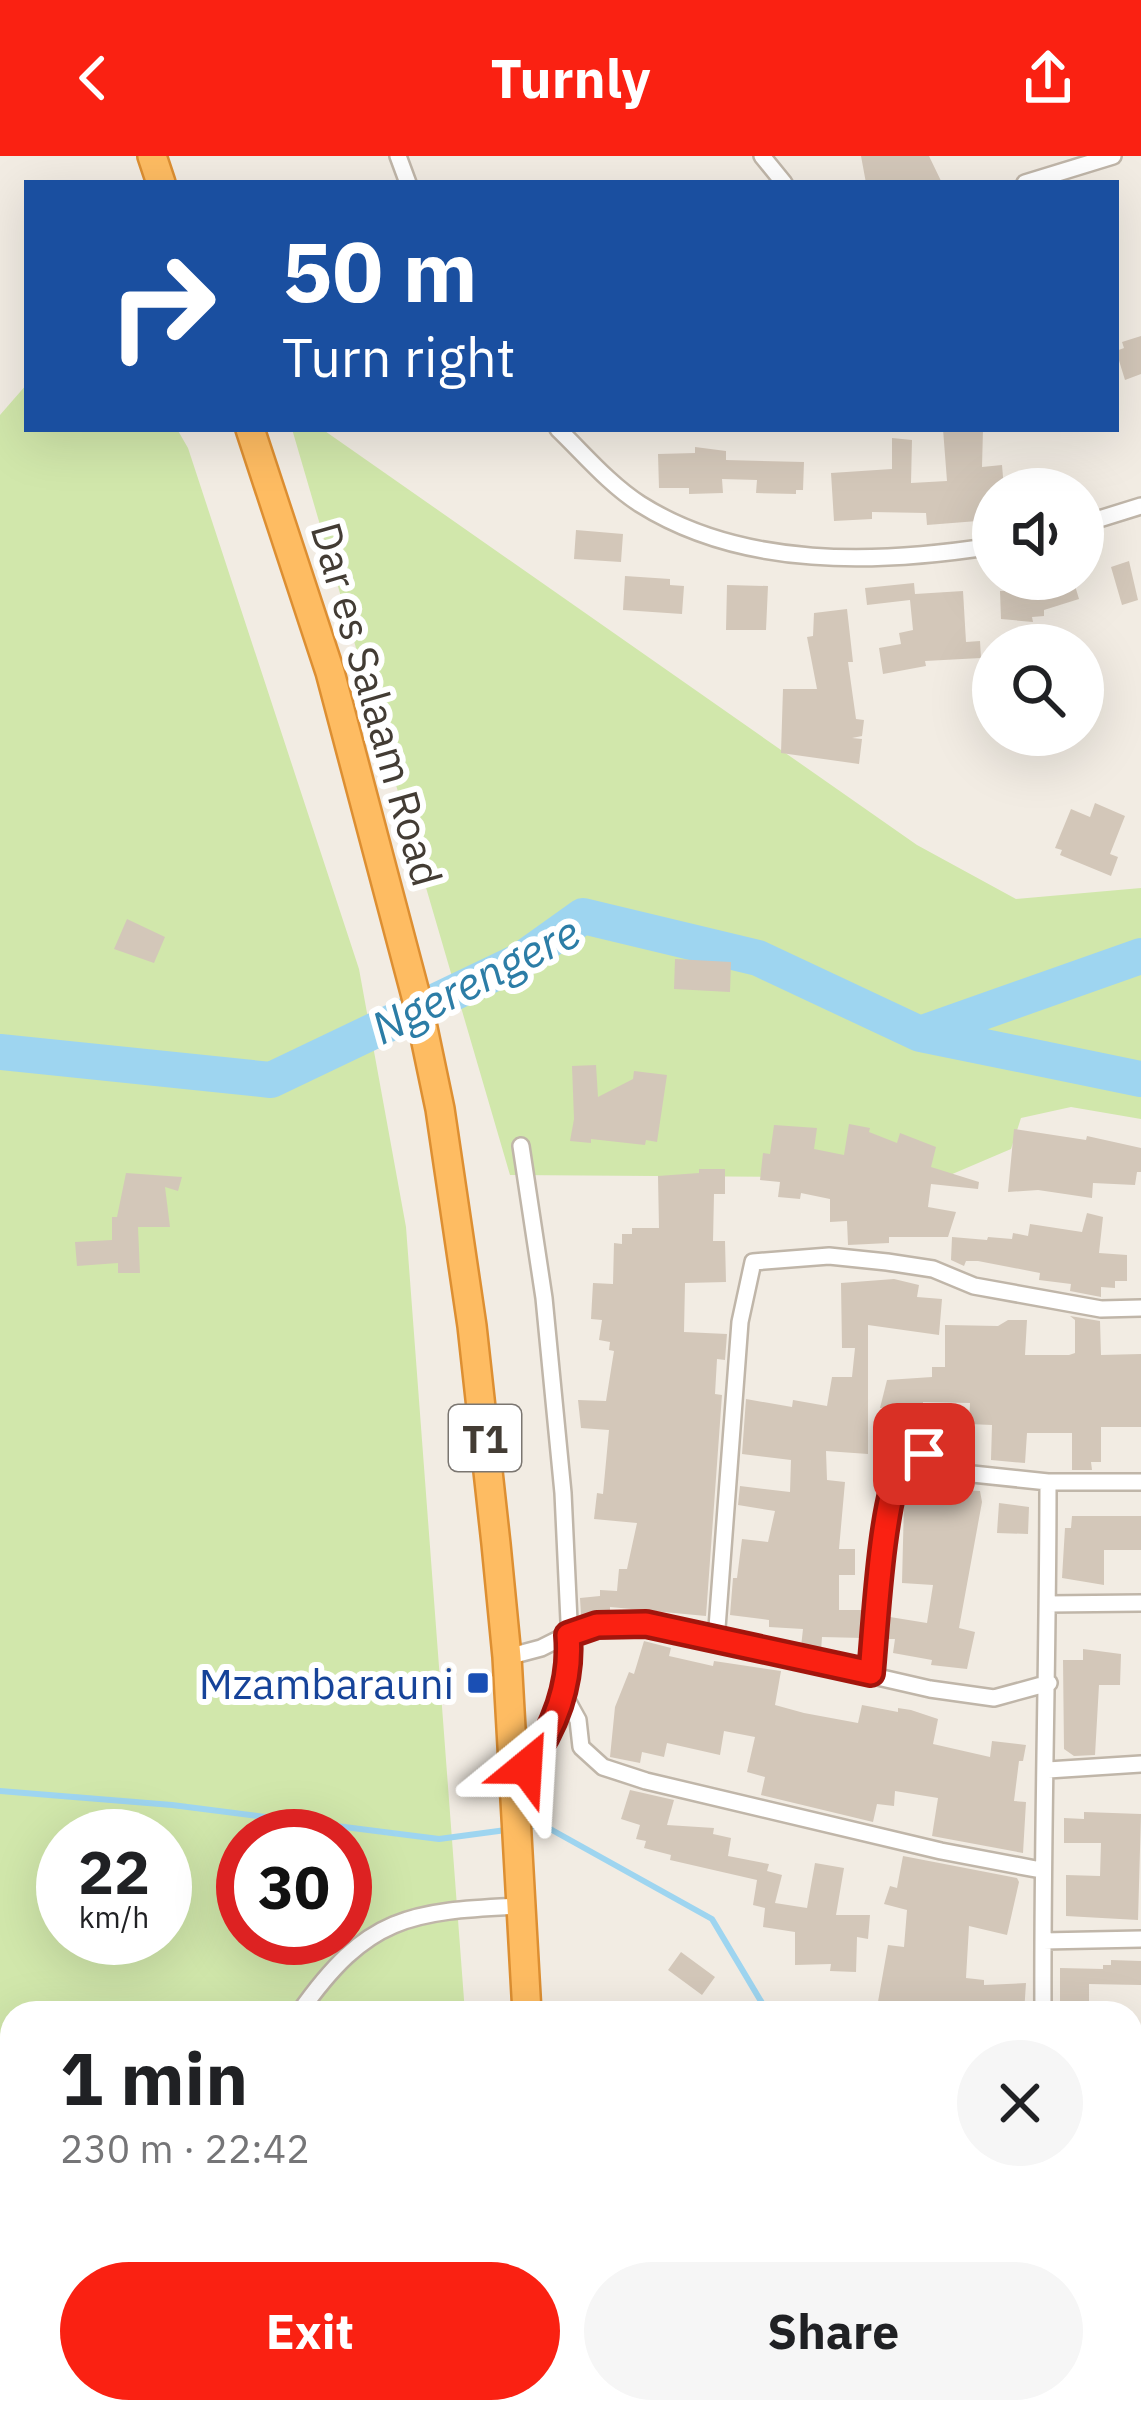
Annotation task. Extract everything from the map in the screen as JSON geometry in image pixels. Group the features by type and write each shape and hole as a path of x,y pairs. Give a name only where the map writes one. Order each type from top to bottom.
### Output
{"highway":[{"name":"Dar es Salaam Road","path":"251,432 330,672 433,1075 479,1383 507,1657"},
{"name":"T1","path":"507,1657 526,2001"}],"street":[{"path":"762,156 780,180"},
{"path":"1033,180 1089,159 1113,156"},
{"path":"561,432 645,506 728,541 769,550 854,557 905,557 972,549"},
{"path":"1104,517 1141,506"},
{"path":"514,1793 541,1747 570,1668 565,1510 544,1298 521,1146"},
{"path":"716,1641 740,1322 753,1262 829,1256 886,1262 933,1269 974,1286 1101,1309 1141,1308"},
{"path":"871,1673 891,1502 905,1462 932,1454 963,1473 1048,1482 1141,1482"},
{"path":"1043,2001 1048,1482"},
{"path":"1048,1604 1141,1603"},
{"path":"507,1657 597,1625 646,1624 930,1689 994,1698 1048,1683"},
{"path":"563,1694 578,1720 581,1748 603,1767 941,1851 1041,1870"},
{"path":"1048,1770 1141,1764"},
{"path":"309,2001 352,1949 392,1926 434,1911 521,1906"},
{"path":"1043,1941 1141,1939"}],"green space":[{"path":"24,387 24,432 179,432 188,448 359,969 406,1227 464,2001 0,2001 0,415"},
{"path":"293,432 326,432 917,845 1016,899 1141,888 1141,1119 1071,1107 1021,1118 1011,1149 943,1178 510,1175"}],"building":[{"path":"861,156 929,156 941,180 865,180"},
{"path":"1141,336 1141,374 1125,380 1119,361 1122,342"},
{"path":"943,432 983,432 982,467 1002,465 1002,468 972,468 972,521 927,525 926,513 872,512 872,519 834,521 831,473 892,469 892,438 912,440 911,483 947,481"},
{"path":"695,447 726,451 726,460 804,462 803,490 756,493 757,480 722,479 723,493 689,494 689,488 659,488 658,454 695,453"},
{"path":"576,530 623,534 621,562 574,559"},
{"path":"1129,561 1138,600 1122,605 1111,567"},
{"path":"625,576 670,579 670,585 684,586 682,614 623,610"},
{"path":"914,583 915,594 963,591 966,642 972,642 972,658 925,661 926,666 883,674 879,648 901,644 899,633 913,630 910,600 867,605 865,588"},
{"path":"727,585 768,586 766,630 726,630"},
{"path":"1000,600 1076,600 1044,610 1044,616 1032,617 1033,622 1001,619"},
{"path":"847,609 856,719 864,720 862,736 852,738 862,739 859,764 781,753 783,689 817,689 807,637 813,636 814,613"},
{"path":"1095,803 1125,816 1110,854 1118,857 1111,876 1060,855 1062,850 1055,848 1071,809 1090,817"},
{"path":"127,919 165,937 154,963 114,949"},
{"path":"675,959 731,962 730,992 674,989"},
{"path":"596,1065 598,1097 633,1079 634,1071 667,1075 657,1142 570,1141 572,1066"},
{"path":"849,1124 870,1128 869,1132 897,1143 900,1133 936,1147 931,1167 979,1182 978,1189 931,1184 928,1207 956,1212 948,1237 889,1237 889,1243 848,1245 847,1221 830,1222 830,1199 801,1193 800,1199 778,1197 780,1182 760,1180 763,1153 770,1154 774,1125 817,1128 814,1149 844,1155"},
{"path":"1014,1129 1086,1140 1087,1136 1141,1148 1141,1172 1137,1172 1135,1185 1093,1183 1092,1198 1038,1190 1008,1192"},
{"path":"699,1169 725,1169 725,1194 714,1194 713,1241 725,1241 726,1282 685,1283 684,1332 727,1334 725,1360 717,1359 715,1394 722,1395 706,1616 610,1607 610,1615 581,1615 580,1598 600,1596 600,1590 617,1591 619,1569 627,1569 637,1523 594,1519 597,1493 603,1494 609,1430 581,1428 578,1400 606,1401 614,1351 609,1350 610,1342 599,1340 602,1320 591,1319 593,1283 613,1284 614,1243 622,1244 622,1234 632,1234 632,1228 659,1228 658,1176 699,1173"},
{"path":"126,1173 182,1177 178,1191 165,1187 170,1227 138,1227 140,1273 118,1273 118,1263 77,1266 75,1242 112,1240 112,1217 117,1217"},
{"path":"1087,1213 1103,1217 1099,1253 1127,1255 1127,1281 1115,1281 1115,1288 1101,1287 1101,1297 1070,1291 1071,1284 1039,1280 1040,1273 978,1261 966,1261 964,1266 951,1260 952,1237 1012,1239 1013,1233 1028,1236 1030,1224 1082,1232"},
{"path":"894,1279 919,1285 917,1297 942,1299 939,1335 868,1325 868,1454 826,1451 827,1480 845,1482 839,1549 855,1549 855,1575 839,1575 839,1610 866,1610 863,1638 822,1637 821,1651 801,1647 803,1629 769,1627 769,1620 730,1615 742,1539 768,1542 775,1511 738,1505 740,1486 790,1492 791,1460 742,1454 746,1399 792,1407 793,1400 827,1406 832,1377 852,1377 855,1348 842,1348 841,1283"},
{"path":"1070,1316 1100,1321 1101,1355 1141,1354 1141,1427 1101,1427 1101,1462 1091,1462 1092,1470 1072,1470 1072,1433 1027,1433 1025,1463 991,1460 992,1425 969,1424 970,1403 923,1402 923,1406 880,1408 887,1380 932,1377 932,1367 945,1367 945,1325 998,1326 1008,1320 1027,1320 1025,1355 1069,1355 1075,1353 1075,1320"},
{"path":"980,1491 982,1502 959,1628 975,1632 967,1669 931,1665 932,1660 893,1653 895,1639 887,1639 890,1617 927,1623 933,1585 902,1583 904,1503 949,1504 950,1494"},
{"path":"999,1503 1029,1507 1028,1534 997,1533"},
{"path":"1072,1516 1141,1516 1141,1550 1104,1550 1104,1585 1062,1578 1065,1528 1071,1528"},
{"path":"644,1641 671,1648 669,1656 713,1666 714,1661 781,1671 775,1705 804,1713 858,1723 862,1705 898,1712 898,1708 938,1719 933,1744 990,1757 992,1741 1026,1745 1014,1801 1026,1802 1023,1853 932,1836 938,1798 895,1791 894,1806 877,1804 873,1822 761,1795 765,1777 747,1772 755,1737 724,1731 720,1755 667,1743 664,1757 642,1752 640,1763 610,1757 615,1707 629,1672 634,1674"},
{"path":"1083,1649 1121,1654 1120,1685 1099,1685 1095,1755 1074,1756 1064,1749 1063,1660 1083,1660"},
{"path":"630,1790 674,1800 667,1825 714,1828 713,1834 731,1838 728,1856 769,1864 767,1871 782,1875 775,1903 807,1908 815,1863 844,1868 836,1915 870,1915 868,1939 857,1937 856,1972 830,1971 831,1964 795,1965 795,1932 763,1927 765,1908 753,1905 757,1880 670,1860 671,1855 644,1848 646,1841 636,1839 640,1825 621,1819"},
{"path":"1084,1812 1141,1814 1138,1920 1066,1916 1066,1875 1100,1876 1101,1843 1064,1843 1064,1818 1084,1819"},
{"path":"903,1856 1017,1878 1007,1935 969,1926 966,1978 984,1980 984,1985 1026,1983 1025,2001 878,2001 888,1945 904,1947 907,1910 884,1904 890,1886 897,1888"},
{"path":"681,1952 715,1977 702,1995 668,1970"},
{"path":"1111,1960 1141,1961 1141,1985 1089,1984 1089,2001 1060,2001 1060,1968 1111,1965"}],"waterway":[{"name":"Ngerengere","path":"0,1052 271,1080 520,961 583,916 758,958 920,1034 1141,956"},
{"path":"921,1034 1141,1079"},
{"path":"0,1791 172,1805 439,1839 506,1830"},
{"path":"525,1827 543,1825 712,1919 761,2001"}],"place":[{"name":"Mzambarauni","path":"478,1683"}],"route":[{"path":"526,1767 541,1747 569,1679 568,1635 579,1629 646,1624 871,1673 897,1476 905,1462 924,1454"}]}
